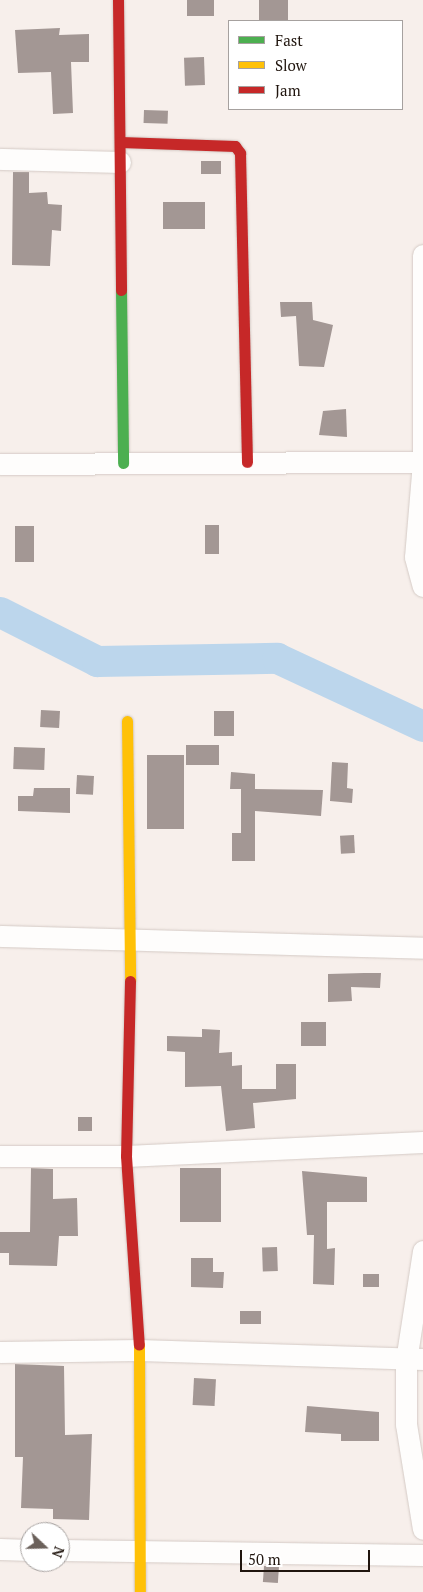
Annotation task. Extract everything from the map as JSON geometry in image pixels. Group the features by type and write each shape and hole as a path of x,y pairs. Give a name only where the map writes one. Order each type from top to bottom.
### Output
{"street":[{"path":"118,0 123,463"},
{"path":"0,159 235,146 240,153 247,462"},
{"path":"423,255 423,461 415,557 423,586"},
{"path":"0,464 423,461"},
{"path":"127,721 131,940 126,1156 139,1350 142,1551 140,1592"},
{"path":"0,936 423,948"},
{"path":"0,1156 126,1156 423,1142"},
{"path":"423,1251 414,1360 406,1424 423,1529"},
{"path":"0,1352 139,1350 414,1360"},
{"path":"0,1550 20,1550"},
{"path":"70,1550 423,1555"}],"building":[{"path":"187,0 214,0 214,16 187,16"},
{"path":"259,0 288,0 288,20 259,20"},
{"path":"60,28 59,35 89,34 89,62 71,62 73,113 53,114 51,72 18,73 15,30"},
{"path":"204,57 205,85 185,86 184,58"},
{"path":"144,110 168,111 168,124 144,123"},
{"path":"201,161 221,161 221,174 201,174"},
{"path":"13,172 29,172 29,193 47,192 48,204 62,205 61,231 52,230 50,266 12,265"},
{"path":"163,202 205,202 205,229 163,229"},
{"path":"280,302 312,302 313,320 333,325 324,367 299,366 296,316 281,317"},
{"path":"346,409 347,437 319,435 323,411"},
{"path":"205,525 219,525 219,554 205,554"},
{"path":"15,526 34,526 34,562 15,562"},
{"path":"41,710 60,711 59,728 40,727"},
{"path":"214,711 234,711 234,736 214,736"},
{"path":"186,745 219,745 219,765 186,765"},
{"path":"14,747 45,748 44,770 13,769"},
{"path":"147,755 184,755 184,829 147,829"},
{"path":"332,762 348,763 347,788 353,789 352,803 330,801"},
{"path":"231,772 255,774 255,789 323,790 321,816 255,811 255,861 232,861 232,833 241,833 241,789 230,789"},
{"path":"77,775 94,776 93,795 76,794"},
{"path":"34,788 70,788 70,813 18,811 18,796 33,796"},
{"path":"354,835 355,853 341,854 340,836"},
{"path":"381,973 380,988 351,987 352,1001 328,1002 328,974"},
{"path":"301,1022 326,1022 326,1046 301,1046"},
{"path":"202,1029 220,1030 219,1053 232,1052 232,1066 242,1065 242,1089 276,1089 276,1064 296,1064 296,1099 253,1103 255,1128 226,1131 221,1086 185,1087 185,1052 167,1051 167,1036 202,1037"},
{"path":"78,1117 92,1117 92,1131 78,1131"},
{"path":"31,1168 53,1169 53,1199 77,1198 78,1236 59,1236 57,1266 9,1265 9,1253 0,1253 0,1232 30,1232"},
{"path":"180,1168 221,1168 221,1222 180,1222"},
{"path":"302,1171 367,1177 367,1202 327,1202 327,1249 335,1248 334,1285 313,1284 314,1235 307,1235"},
{"path":"277,1247 278,1271 263,1272 262,1248"},
{"path":"191,1258 213,1258 213,1272 224,1272 223,1288 191,1287"},
{"path":"363,1274 379,1274 379,1287 363,1287"},
{"path":"240,1311 261,1311 261,1324 240,1324"},
{"path":"15,1364 64,1366 65,1435 92,1434 89,1520 53,1519 53,1509 21,1508 23,1457 15,1457"},
{"path":"194,1378 216,1379 215,1406 193,1405"},
{"path":"307,1406 379,1412 379,1441 341,1441 341,1434 305,1432"},
{"path":"264,1566 279,1567 278,1583 263,1582"}],"waterway":[{"path":"0,612 97,661 277,658 423,726"}],"traffic: fast":[{"path":"121,290 123,463"}],"traffic: slow":[{"path":"127,721 130,981"},
{"path":"139,1345 140,1592"}],"traffic: jam":[{"path":"118,0 121,290"},
{"path":"120,142 235,146 240,153 247,462"},
{"path":"130,981 126,1156 139,1345"}]}
